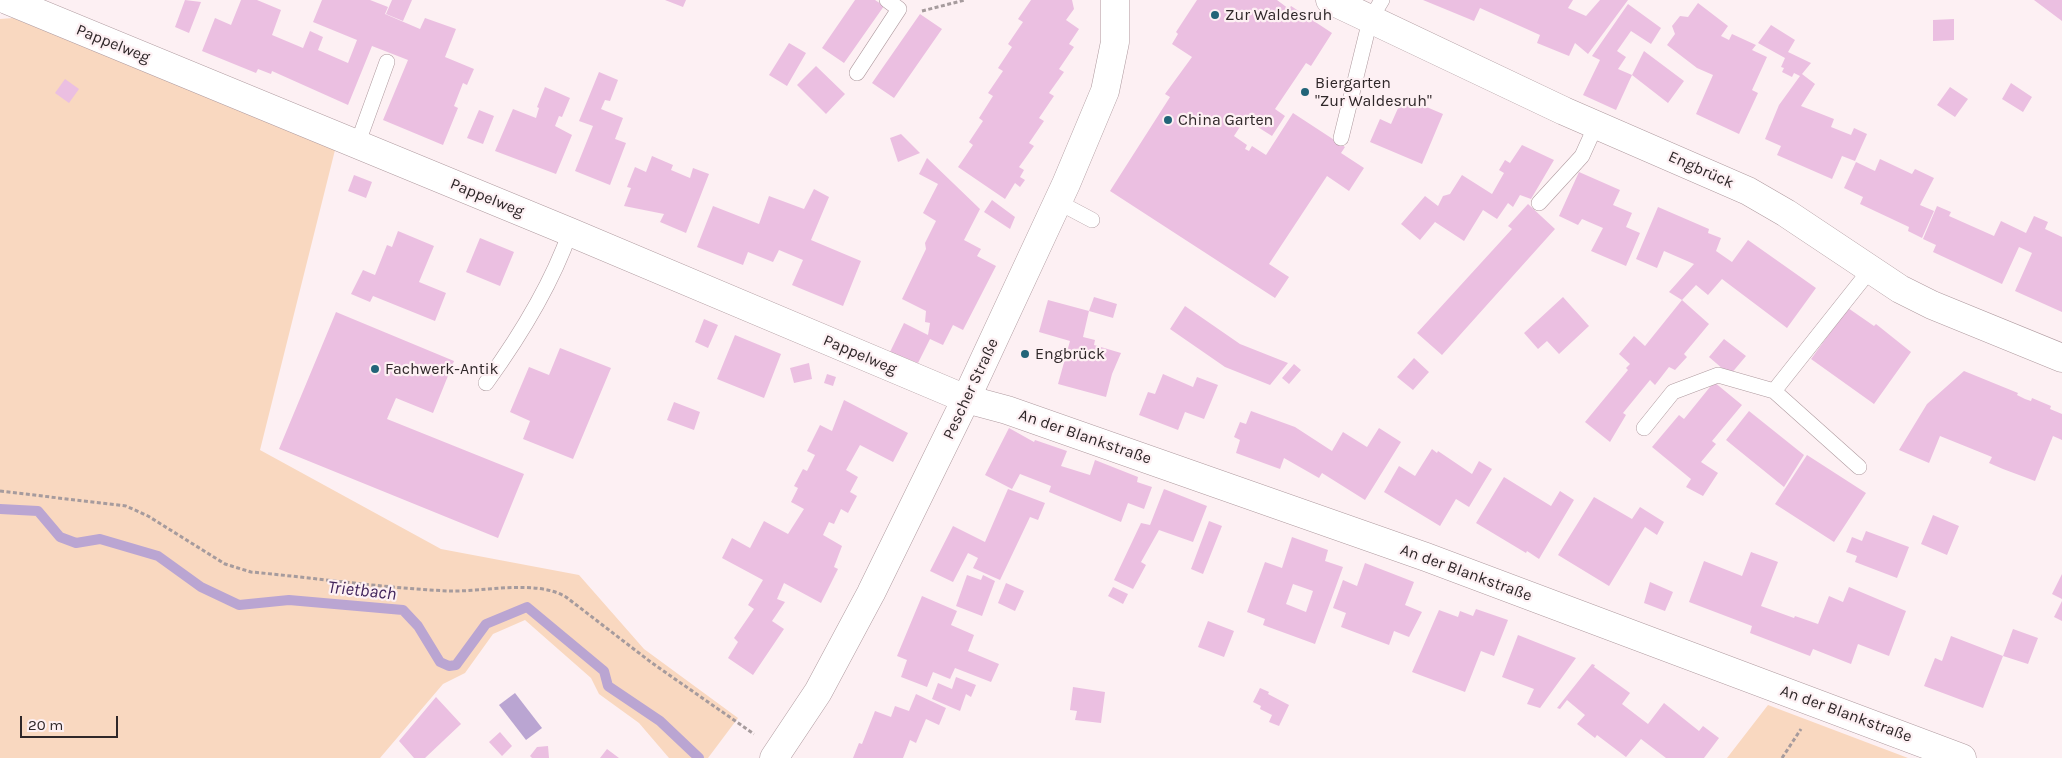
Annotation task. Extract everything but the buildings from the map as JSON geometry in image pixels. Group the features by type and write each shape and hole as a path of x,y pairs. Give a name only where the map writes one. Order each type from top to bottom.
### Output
{"street":[{"name":"Pappelweg","path":"7,0 570,232 966,399"},
{"name":"Pescher Straße","path":"776,755 818,692 844,646 913,510 1058,202 1105,91 1115,42 1115,0"},
{"name":"Engbrück","path":"1330,0 1376,10 1596,125 1748,191 1786,213 1870,270 1932,305 2062,358"},
{"name":"An der Blankstraße","path":"966,399 1007,410 1426,558 1962,758"}],"lane":[{"path":"857,73 893,5"},
{"path":"1340,138 1376,10"},
{"path":"357,145 387,62"},
{"path":"1539,203 1582,156 1596,125"},
{"path":"1058,202 1092,220"},
{"path":"486,383 509,351 558,265 570,232"},
{"path":"1774,391 1870,270"},
{"path":"1644,428 1673,392 1718,375 1774,391 1859,467"}],"path":[{"path":"893,5 917,12 965,0"},
{"path":"0,491 126,506 148,516 224,564 251,572 447,591 534,588 552,590 566,597 652,664 720,709 776,755"}],"shaded area":[{"path":"13,18 336,146 260,450 441,549 579,575 644,649 738,718 708,758 669,758 639,723 599,694 591,678 525,620 493,634 465,673 443,684 380,758 0,758 0,19"},
{"path":"515,693 542,728 526,740 499,705"},
{"path":"1768,705 1908,758 1727,758"}],"waterway":[{"name":"Trietbach","path":"0,509 38,511 60,537 76,543 100,539 158,556 201,587 239,605 289,600 403,610 418,626 440,662 449,666 456,665 486,624 527,607 604,671 608,686 660,721 699,758"}],"place":[{"name":"Zur Waldesruh","path":"1215,15"},
{"name":"Biergarten \"Zur Waldesruh\"","path":"1305,92"},
{"name":"China Garten","path":"1168,120"},
{"name":"Engbrück","path":"1025,354"},
{"name":"Fachwerk-Antik","path":"375,369"}]}
